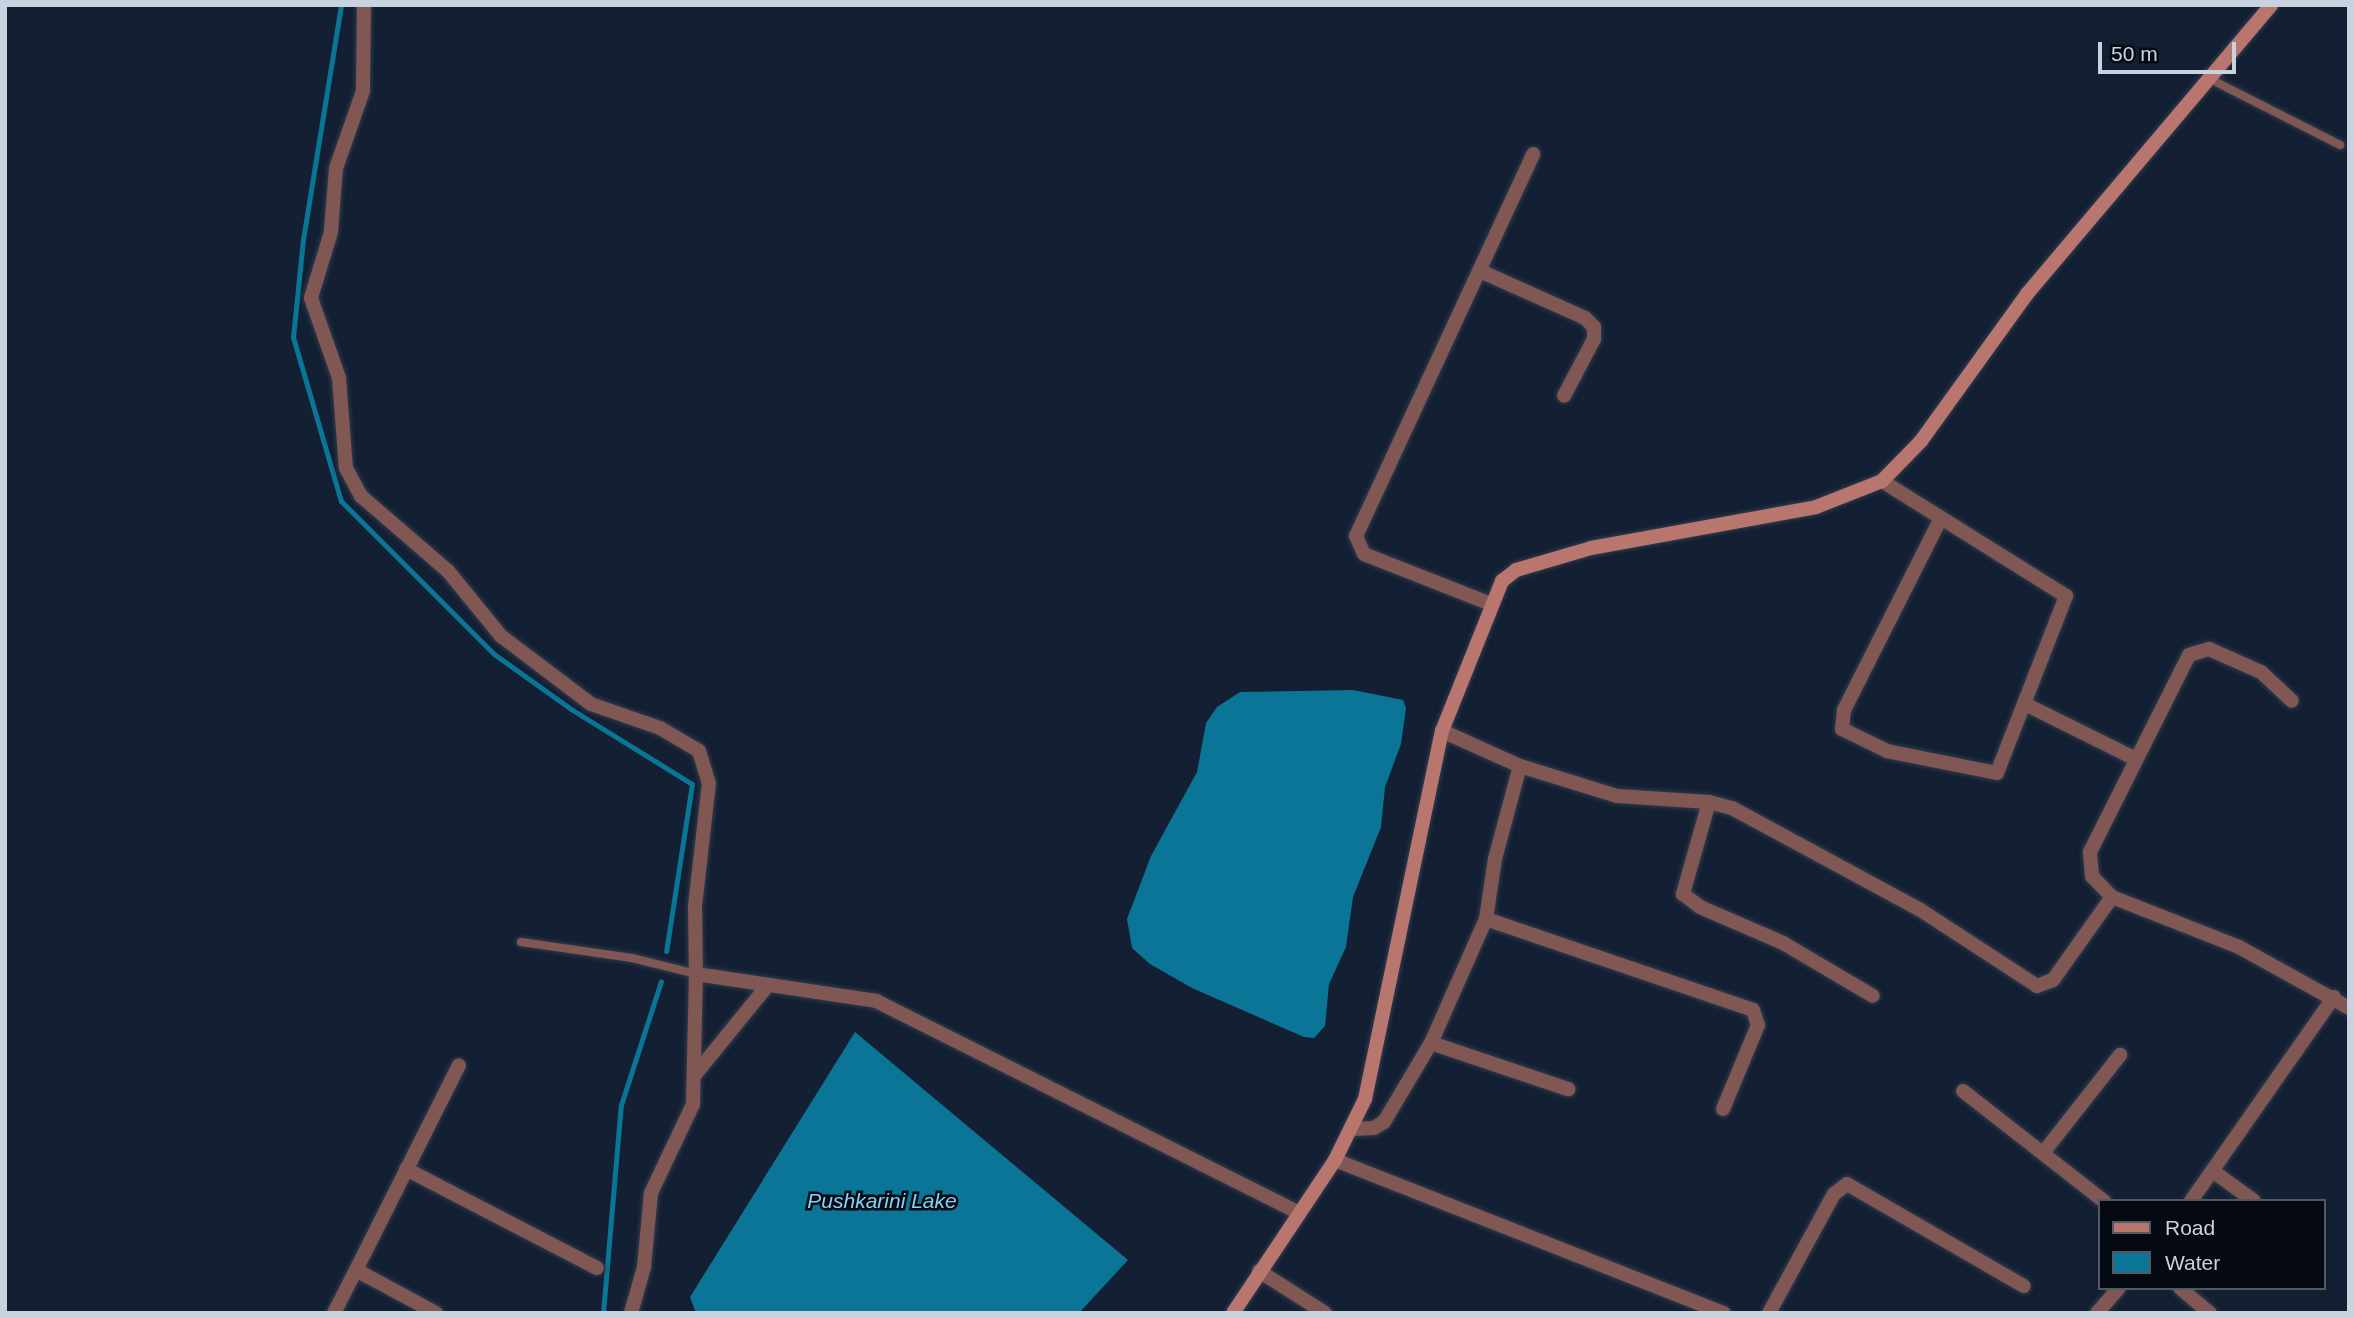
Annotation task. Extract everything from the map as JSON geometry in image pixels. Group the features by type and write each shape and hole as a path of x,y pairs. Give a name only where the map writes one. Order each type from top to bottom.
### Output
{"main road":[{"path":"1233,1313 1353,1129 1368,1085 1442,731 1490,604 1502,581 1538,563 1591,548 1816,507 1882,481 1921,441 2026,294 2271,5"}],"street":[{"path":"364,5 363,91 336,168 331,232 311,298 339,378 346,468 361,496 448,571 501,636 591,704 660,728 698,751 707,765 709,783 695,905 693,1104 685,1126 651,1193 633,1307 648,1313"},
{"path":"1490,604 1364,554 1356,536 1533,154"},
{"path":"1480,271 1584,318 1594,327 1594,338 1564,396"},
{"path":"1882,481 2066,596 1997,773 1887,751 1842,729 1844,710 1941,518"},
{"path":"2292,702 2260,672 2200,649 2181,667 2091,852 2092,876 2112,897 2239,947 2334,997 2349,1008"},
{"path":"2025,705 2136,759"},
{"path":"1442,731 1520,766 1617,796 1709,802 1732,808 1919,909 2037,986 2053,980 2112,897"},
{"path":"1353,1129 1374,1128 1384,1122 1431,1043 1486,919 1495,859 1520,766"},
{"path":"1709,802 1683,894 1700,907 1783,943 1873,996"},
{"path":"1486,919 1753,1010 1758,1025 1723,1109"},
{"path":"696,974 876,1000 1297,1212"},
{"path":"694,1076 768,985"},
{"path":"2193,1199 2334,997"},
{"path":"1431,1043 1568,1089"},
{"path":"2043,1153 2120,1055"},
{"path":"334,1313 459,1065"},
{"path":"1963,1091 2101,1199"},
{"path":"1335,1160 1724,1313"},
{"path":"406,1169 597,1269"},
{"path":"2214,1172 2251,1199"},
{"path":"1769,1313 1834,1194 1847,1184 2024,1286"},
{"path":"356,1270 436,1313"},
{"path":"1259,1271 1325,1313"},
{"path":"2097,1313 2117,1290"},
{"path":"2182,1290 2210,1313"}],"lane":[{"path":"2210,79 2340,145"},
{"path":"522,942 632,958 696,974"}],"water":[{"path":"1353,690 1403,700 1406,708 1401,744 1385,787 1381,827 1353,897 1346,947 1329,984 1325,1026 1314,1038 1304,1037 1192,988 1150,964 1132,948 1127,919 1151,856 1197,772 1206,723 1217,707 1240,692"},
{"name":"Pushkarini Lake","path":"855,1032 1128,1260 1079,1313 696,1313 690,1297"}],"waterway":[{"path":"341,5 303,239 293,337 341,501 494,654 571,709 692,784 666,951"},
{"path":"603,1313 621,1105 661,981"}]}
